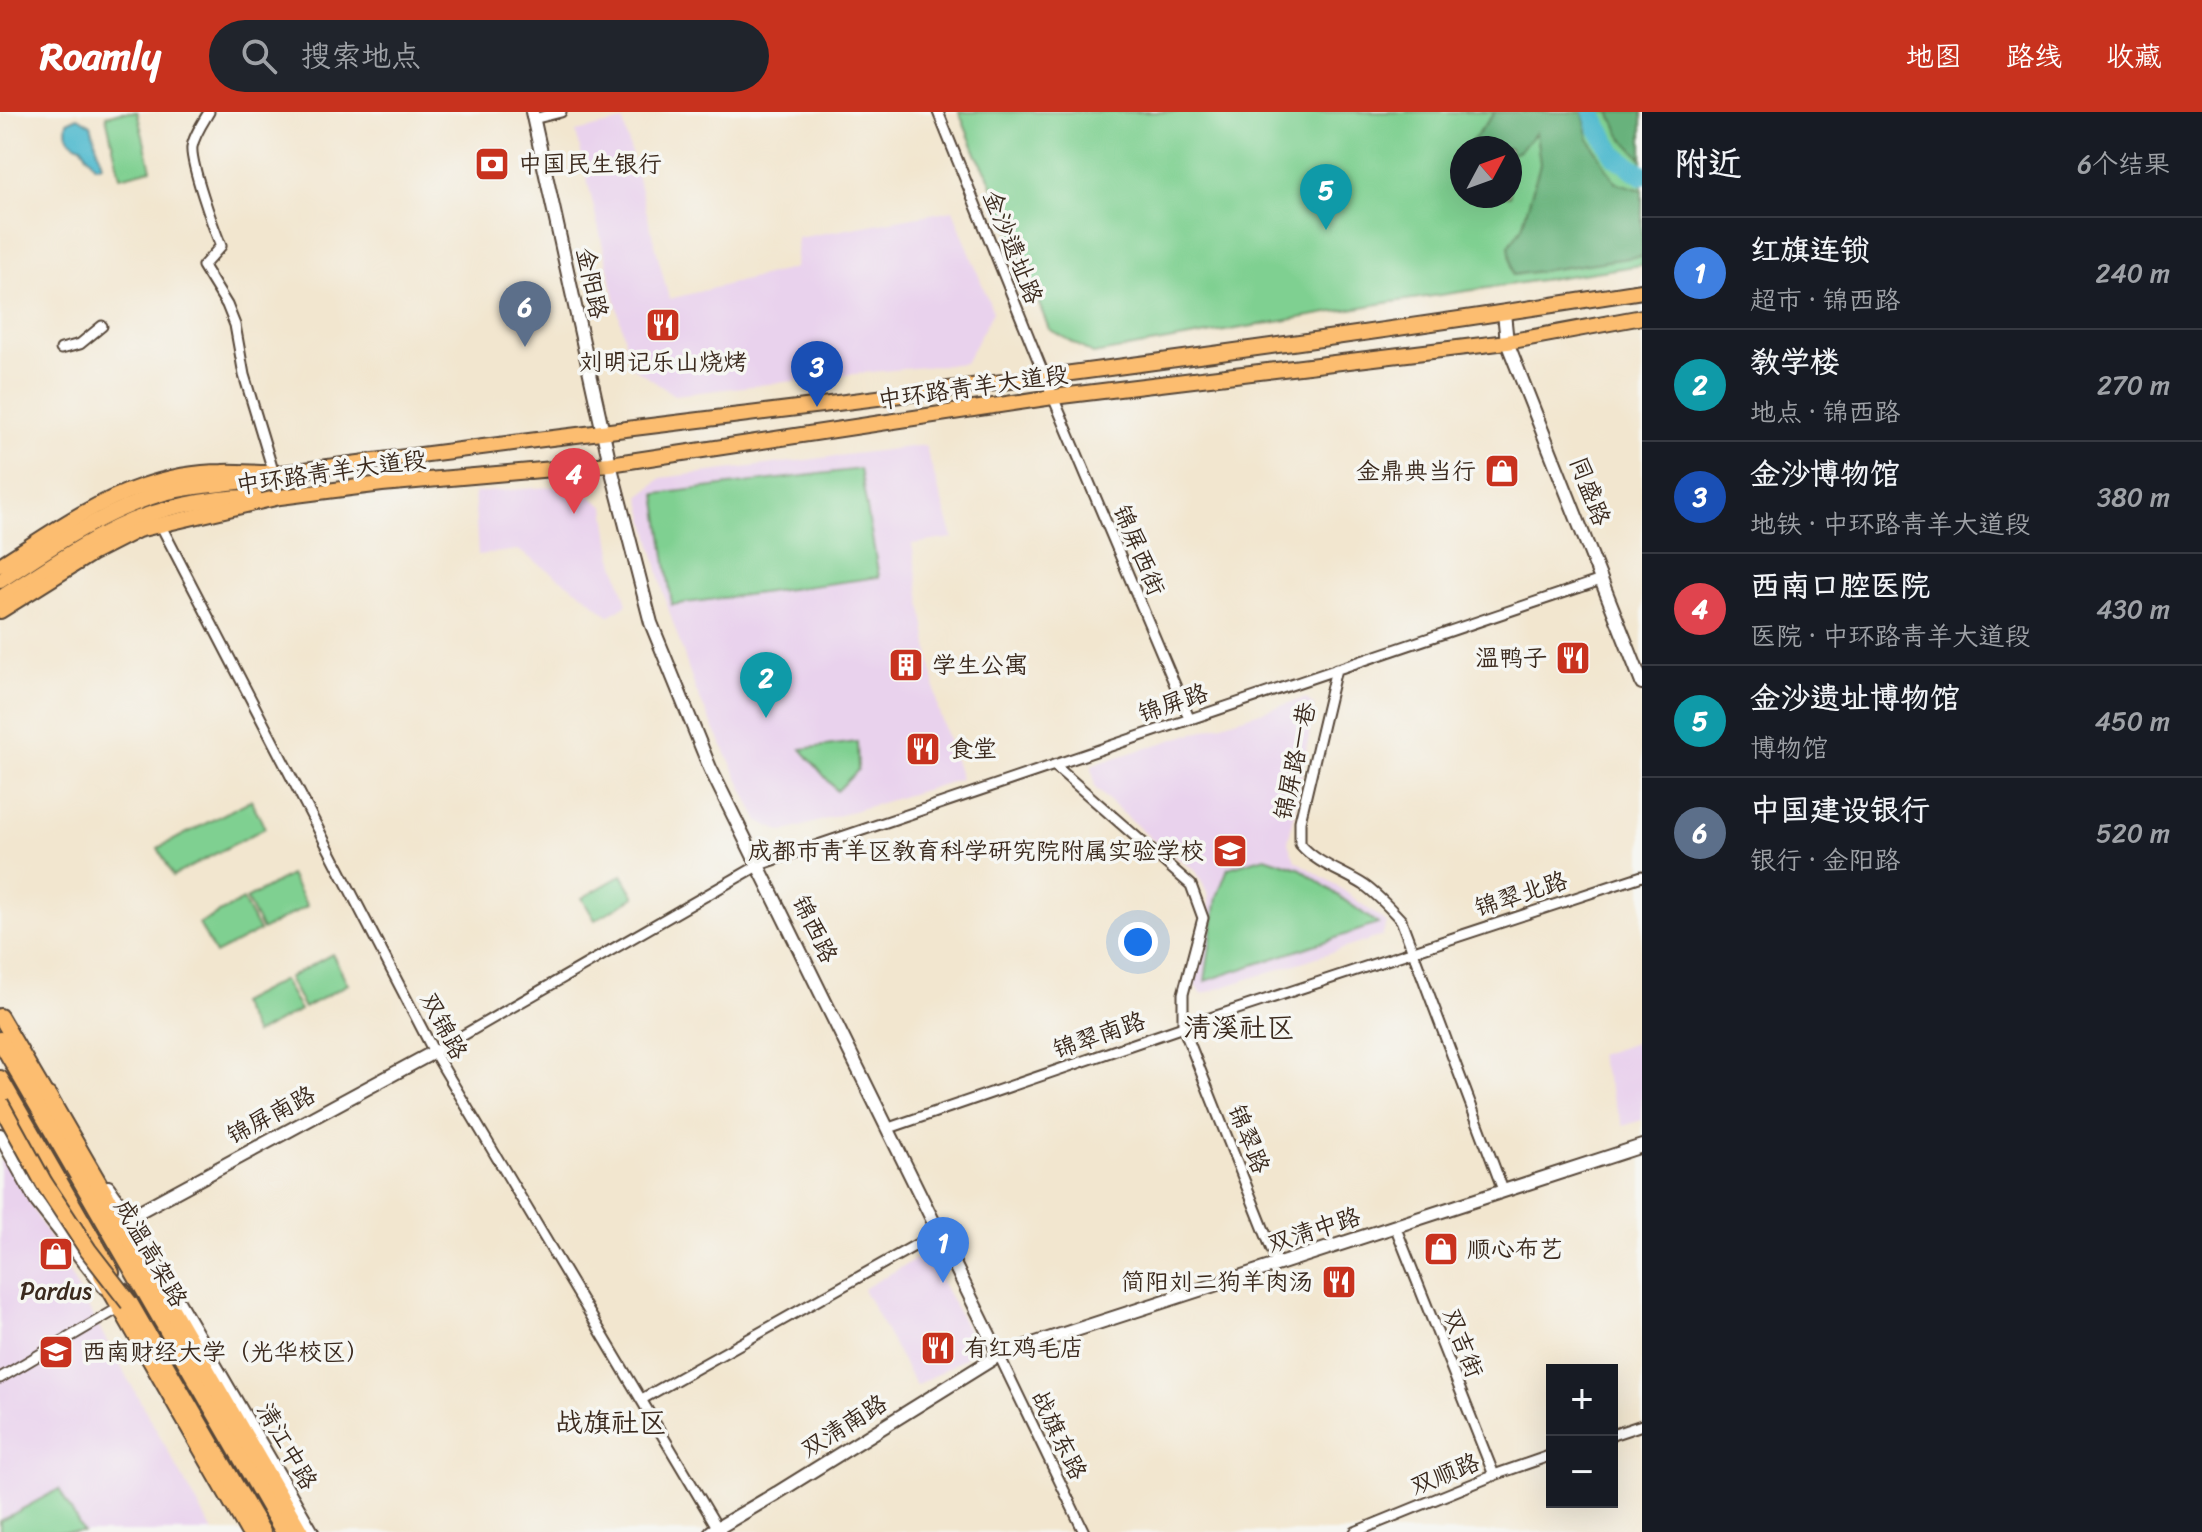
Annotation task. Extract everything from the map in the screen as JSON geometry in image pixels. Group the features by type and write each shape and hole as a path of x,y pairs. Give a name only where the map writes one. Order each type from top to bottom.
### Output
{"highway":[{"name":"成温高架路","path":"0,1040 284,1532"},
{"name":"成温高架路","path":"0,1079 122,1305 262,1532"},
{"path":"48,1096 124,1216 300,1532"},
{"path":"0,1100 44,1183 122,1305"}],"main road":[{"name":"中环路青羊大道段","path":"0,565 113,497 165,480 216,472 274,474 1045,378 1642,291"},
{"name":"中环路青羊大道段","path":"0,611 91,554 138,530 280,497 382,484 610,464 1053,397 1507,342 1642,317"},
{"path":"0,581 53,545 129,505 168,492 239,484 274,474"},
{"path":"0,598 91,541 150,514 210,501 280,497"},
{"name":"清江中路","path":"0,1016 48,1096 115,1226 293,1532"},
{"path":"122,1305 248,1532"}],"street":[{"path":"209,112 192,150 212,227 221,246 203,266 227,305 235,325 244,375 274,474"},
{"path":"533,115 561,112"},
{"name":"金沙遗址路","path":"938,112 1053,397"},
{"name":"金阳路","path":"533,115 610,464"},
{"name":"同盛路","path":"1504,313 1507,342 1642,683"},
{"path":"61,349 80,344 102,326"},
{"name":"锦屏西街","path":"1053,397 1189,718"},
{"name":"锦西路","path":"610,464 651,623 710,768 999,1355"},
{"name":"双锦路","path":"160,524 434,1052 642,1399 716,1531"},
{"name":"锦屏路","path":"434,1052 759,865 1601,580"},
{"name":"锦屏路一巷","path":"1336,669 1300,821 1300,844 1310,856 1363,884 1384,900 1401,920 1413,951"},
{"path":"1054,765 1191,885 1203,918 1183,994 1183,1027"},
{"name":"锦翠北路","path":"1413,951 1642,876"},
{"path":"1413,951 1503,1190"},
{"name":"锦翠南路","path":"889,1128 1413,951"},
{"name":"锦翠路","path":"1183,1027 1278,1265"},
{"name":"锦屏南路","path":"124,1216 434,1052"},
{"path":"0,1135 37,1202 122,1305 0,1378"},
{"name":"双清中路","path":"999,1355 1642,1146"},
{"name":"清江中路","path":"124,1216 312,1532"},
{"name":"双吉街","path":"1395,1226 1494,1475"},
{"path":"642,1399 939,1232"},
{"name":"双清南路","path":"716,1531 999,1355"},
{"name":"战旗东路","path":"999,1355 1084,1532"},
{"path":"1618,1433 1642,1425"},
{"name":"双顺路","path":"1355,1532 1546,1457"}],"shaded area":[{"path":"623,121 669,299 795,268 797,238 953,210 993,312 965,363 674,395 631,366 576,132"},
{"path":"925,445 953,538 912,544 938,709 961,779 783,832 759,822 696,691 665,599 640,497 661,478"},
{"path":"574,485 605,507 612,554 627,604 609,616 586,596 518,550 478,555 474,493"},
{"name":"成都市青羊区教育科学研究院附属实验学校","path":"1305,698 1315,706 1288,843 1295,860 1336,885 1387,923 1382,936 1202,994 1194,985 1210,909 1208,894 1196,871 1153,840 1095,788 1092,765"},
{"path":"1642,1041 1642,1120 1623,1126 1598,1055"},
{"name":"西南财经大学（光华校区）","path":"4,1159 213,1532 0,1532 0,1161"},
{"path":"916,1259 930,1261 972,1338 965,1358 916,1386 863,1289"}],"green space":[{"path":"137,112 151,169 120,177 106,116"},
{"path":"959,112 1642,112 1642,265 1379,304 1093,354 1049,329 987,173"},
{"path":"1495,112 1583,112 1589,139 1615,182 1642,190 1642,256 1513,275 1509,246 1522,227 1540,164 1536,133 1522,148 1522,136 1476,136"},
{"path":"1610,112 1642,112 1642,159 1621,136"},
{"path":"860,469 879,577 672,605 656,494"},
{"path":"857,742 858,770 837,791 801,749"},
{"path":"251,800 265,828 173,876 158,848"},
{"path":"1265,857 1301,869 1378,924 1205,981 1217,897 1228,868"},
{"path":"290,875 307,906 262,930 246,899"},
{"path":"622,875 635,897 595,920 582,898"},
{"path":"243,900 259,931 215,954 199,924"},
{"path":"332,954 348,984 304,1008 288,978"},
{"path":"283,980 300,1010 255,1034 239,1003"},
{"path":"59,1489 83,1532 0,1532 0,1521"}],"water":[{"path":"78,117 91,125 102,165 95,166 81,146 68,137 67,122"}],"waterway":[{"path":"1593,112 1614,155 1642,175"}],"place":[{"name":"中国民生银行","path":"492,164"},
{"name":"金沙遗址博物馆","path":"1326,230"},
{"name":"刘明记乐山烧烤","path":"663,325"},
{"name":"中国建设银行","path":"525,347"},
{"name":"金沙博物馆","path":"817,407"},
{"name":"金鼎典当行","path":"1502,471"},
{"name":"西南口腔医院","path":"574,514"},
{"name":"温鸭子","path":"1573,658"},
{"name":"学生公寓","path":"906,665"},
{"name":"教学楼","path":"766,718"},
{"name":"食堂","path":"923,749"},
{"name":"成都市青羊区教育科学研究院附属实验学校","path":"1230,851"},
{"name":"顺心布艺","path":"1441,1249"},
{"name":"Pardus","path":"56,1254"},
{"name":"简阳刘二狗羊肉汤","path":"1339,1282"},
{"name":"红旗连锁","path":"943,1283"},
{"name":"有红鸡毛店","path":"938,1348"},
{"name":"西南财经大学（光华校区）","path":"56,1352"}],"district":[{"name":"清溪社区","path":"1239,1027"},
{"name":"战旗社区","path":"611,1422"}]}
